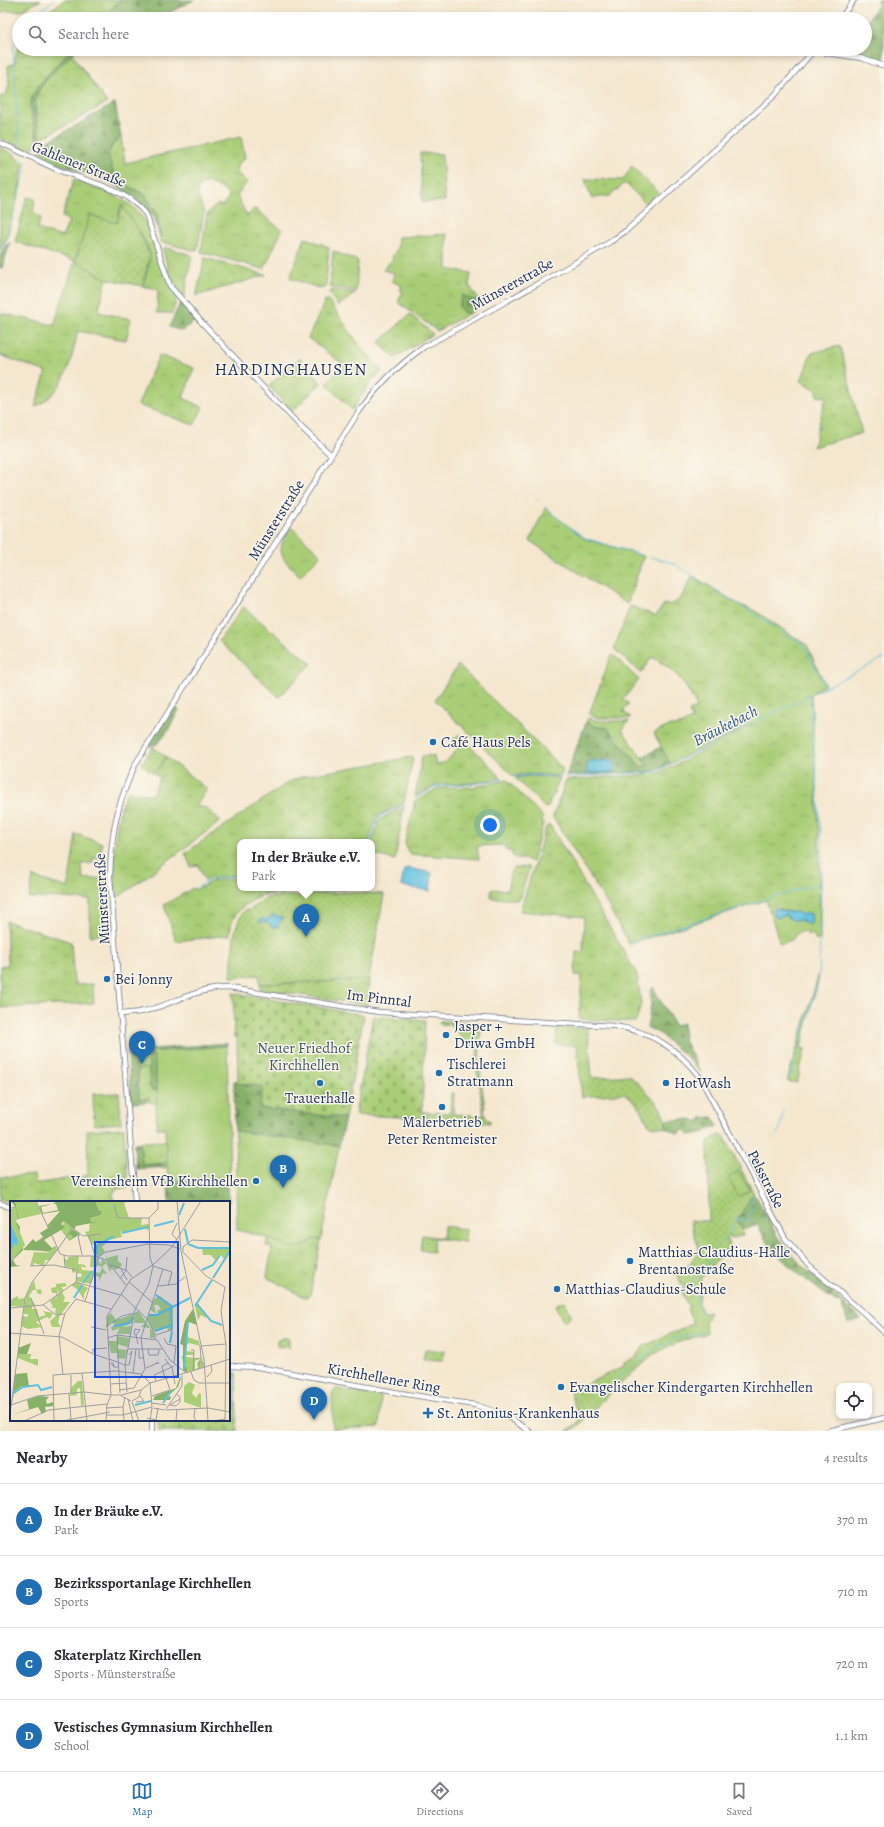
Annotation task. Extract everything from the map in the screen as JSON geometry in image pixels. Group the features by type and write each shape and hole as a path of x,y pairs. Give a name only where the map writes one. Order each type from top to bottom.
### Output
{"main road":[{"path":"845,12 854,0"},
{"name":"Münsterstraße","path":"135,1201 110,877 111,843 118,807 125,785 136,764 331,455 374,391 408,359 424,347 610,242 627,230 775,95 809,56"},
{"path":"846,56 860,58 884,66"},
{"name":"Gahlener Straße","path":"0,144 58,170 114,190 131,198 146,214 170,286 205,326 304,430 331,455"},
{"name":"Im Pinntal","path":"120,1014 143,1012 192,993 205,990 229,988 379,1012 596,1024 624,1027 639,1031"},
{"name":"Pelsstraße","path":"639,1031 660,1040 677,1052 689,1064 701,1079 775,1222 795,1251 884,1332"},
{"path":"0,1203 10,1208"},
{"name":"Kirchhellener Ring","path":"230,1366 258,1367 328,1381 480,1406 506,1415 529,1431"},
{"path":"828,1431 884,1418"}],"green space":[{"path":"0,0 41,0 20,11 5,11 0,14"},
{"path":"64,0 121,0 108,12 48,12"},
{"path":"121,0 194,0 171,12 108,12"},
{"path":"876,0 882,0 884,13 884,63 869,56 872,56 872,14 879,4"},
{"path":"65,56 70,56 48,78 36,96 35,112 40,139 37,141 31,113 31,102 34,92"},
{"path":"66,56 32,97 32,110 37,141 31,152 0,138 0,97 6,95 9,85 8,66 15,63 15,57"},
{"path":"70,56 73,56 107,103 40,139 36,118 36,98 41,87"},
{"path":"115,103 121,137 113,144 108,154 115,179 145,195 157,214 161,242 158,228 154,219 142,204 130,195 104,180 45,160 37,154 45,143"},
{"path":"121,137 125,163 241,137 245,158 237,165 237,171 240,177 247,182 237,196 247,216 255,209 282,230 264,269 201,252 207,214 218,204 222,206 229,197 222,189 207,182 199,187 197,194 204,212 197,251 161,242 157,214 145,195 115,179 108,154 113,144"},
{"path":"0,148 14,154 17,159 24,164 9,231 0,250"},
{"path":"420,153 442,154 445,201 422,202"},
{"path":"632,166 658,192 646,204 625,183 610,196 591,198 585,179 623,180"},
{"path":"74,179 113,195 136,209 151,232 165,274 177,299 172,313 157,313 158,290 143,286 149,262 149,250 138,229 121,206 117,223 75,261 15,242 27,197 35,199 33,213 41,218 37,229 62,237 69,221 62,217"},
{"path":"121,205 136,225 150,255 143,286 107,279 75,261 90,215 117,223"},
{"path":"447,234 447,269 471,273 469,285 479,300 472,300 463,295 459,306 463,312 468,314 437,331 398,302 403,291 400,290 402,286 392,281 394,273 383,270 393,259 392,257 397,249 398,237"},
{"path":"305,238 329,247 326,283 325,287 321,289 290,278"},
{"path":"10,243 2,268 0,268 2,250"},
{"path":"165,247 192,255 184,298 169,273 163,250"},
{"path":"333,251 358,261 356,291 330,287"},
{"path":"205,258 266,275 196,296"},
{"path":"75,261 107,279 98,312 131,319 126,340 78,331 66,374 54,393 35,407 46,372 0,355 0,313 54,325"},
{"path":"333,290 356,293 338,306 329,292"},
{"path":"462,295 472,300 479,300 483,305 468,314 463,312 459,306"},
{"path":"328,300 362,349 383,370 373,379 352,410 326,383 344,365 308,338 325,301"},
{"path":"181,301 196,320 182,331 169,327"},
{"path":"410,314 433,334 395,358 379,343"},
{"path":"840,346 862,433 813,447 826,397 817,396 817,390 801,381 811,353"},
{"path":"159,355 194,368 183,398 203,407 194,425 138,405"},
{"path":"298,359 301,359 321,383 292,412 269,386"},
{"path":"545,508 585,539 644,556 627,604 530,541"},
{"path":"291,527 321,555 300,576 284,559 281,549 282,543"},
{"path":"692,576 736,603 755,611 807,645 825,685 811,694 819,830 820,939 816,941 813,934 808,935 805,931 797,933 792,940 780,944 766,900 629,944 606,902 553,817 566,780 655,774 674,766 754,723 670,764 654,733 669,726 678,726 692,719 689,711 697,708 693,699 684,684 668,667 652,657 641,673 614,649 630,606 656,616 664,604 674,603 682,596","holes":["779,908 803,915 805,923 798,919 788,918 785,915 778,918"]},
{"path":"243,607 312,664 279,697 219,641"},
{"path":"613,655 639,680 623,699 629,704 623,711 631,718 597,718 589,714 611,656"},
{"path":"458,665 563,769 561,776 530,774 513,776 435,700"},
{"path":"175,707 179,710 163,738 158,743 149,746"},
{"path":"588,718 598,721 629,721 622,730 648,765 641,767 607,728 597,727 586,722"},
{"path":"586,722 597,727 607,728 641,767 648,765 642,757 661,747 670,764 655,771 566,776"},
{"path":"459,734 502,778 473,783 438,785 415,797 422,756 434,756 436,765 446,762 458,749 451,742"},
{"path":"153,747 166,757 155,774 141,764"},
{"path":"166,757 207,789 196,806 206,808 221,821 116,899 114,890 115,843 120,810 124,798 129,791 152,795 160,778 155,774"},
{"path":"412,757 413,759 404,803 378,816 370,839 237,839 237,875 205,881 198,865 191,867 185,853 289,782 304,776"},
{"path":"530,776 560,778 548,807 545,808 515,778"},
{"path":"507,780 542,816 543,824 532,862 525,859 517,859 512,855 512,851 507,851 503,845 477,846 479,859 409,854 405,843 415,801 438,788 473,787"},
{"path":"404,806 395,860 375,855 375,839 373,839 379,820"},
{"path":"550,825 637,974 641,1003 635,1022 579,1019 582,975 575,975 576,952 583,953 584,917 520,911 545,830 547,826"},
{"path":"76,834 102,843 101,858 93,858 93,863 82,864 83,879 105,878 109,931 106,933 90,936 90,900 46,897 46,899 29,898 33,877 68,888"},
{"path":"528,867 529,869 519,900 491,898 491,889 507,890 511,871 514,868"},
{"path":"237,878 237,891 264,891 264,894 245,905 236,914 231,927 230,935 176,941 164,905 193,888 196,890 212,881"},
{"path":"263,891 306,891 286,892 264,895"},
{"path":"347,892 384,894 369,980 260,984 259,975 231,977 235,931 241,915 246,909 248,911 264,899 270,897"},
{"path":"6,921 71,942 74,983 76,983 76,985 93,984 94,1003 0,1008 0,966 8,965"},
{"path":"819,974 801,1048 805,1049 797,1083 787,1081"},
{"path":"369,980 367,1005 260,989 260,984"},
{"path":"653,987 675,1026 683,1023 684,1040 701,1073 686,1056 664,1038 664,1036 647,1027 651,1005 650,992"},
{"name":"Neuer Friedhof Kirchhellen","path":"233,993 364,1015 345,1118 260,1108 263,1086 234,1083 238,1081 237,1037 234,1037"},
{"name":"Neuer Friedhof Kirchhellen","path":"373,1016 425,1020 422,1118 355,1115"},
{"path":"440,1021 479,1023 481,1025 479,1065 485,1108 484,1110 487,1120 490,1120 490,1123 422,1118 422,1112 450,1113 451,1093 454,1093 453,1114 484,1116 477,1071 478,1047 469,1046 454,1028 454,1025 439,1024"},
{"path":"557,1027 588,1028 592,1078 629,1075 653,1098 659,1106 666,1120 666,1128 650,1126 636,1103 624,1093 582,1097 577,1046 556,1044"},
{"path":"227,1043 227,1046 137,1053 139,1099 150,1098 147,1102 131,1103 128,1051"},
{"path":"227,1046 230,1177 168,1182 165,1128 157,1128 156,1104 158,1098 154,1055 148,1054 149,1068 137,1070 136,1053"},
{"path":"148,1054 154,1054 157,1090 152,1090 150,1087"},
{"path":"149,1068 151,1089 156,1090 158,1086 157,1104 139,1099 137,1070"},
{"path":"234,1083 263,1086 260,1108 345,1118 339,1146 235,1131"},
{"path":"119,1093 121,1123 94,1125 93,1094"},
{"path":"713,1117 718,1126 710,1128 706,1132 690,1135 684,1130 682,1130 681,1133 677,1133 666,1128 666,1120 693,1119 695,1121 701,1121 701,1118"},
{"path":"124,1128 128,1188 116,1189 116,1191 113,1192 114,1201 10,1201 10,1203 0,1199 0,1177 34,1175 35,1183 41,1183 88,1175 87,1130"},
{"path":"235,1131 339,1146 321,1240 314,1239 302,1246 292,1247 262,1236 237,1230"},
{"path":"720,1135 724,1136 754,1194 737,1220 738,1224 740,1224 743,1235 731,1239 728,1237 726,1239 731,1250 723,1253 723,1255 701,1277 699,1304 702,1313 710,1312 705,1323 707,1333 677,1343 652,1355 601,1402 580,1424 570,1431 567,1431 578,1423 579,1418 570,1392 624,1366 624,1363 637,1356 644,1346 693,1323 687,1309 689,1308 681,1290 684,1289 676,1272 687,1268 699,1249 690,1221 709,1221 708,1141"},
{"path":"166,1141 168,1163 142,1165 140,1142"},
{"path":"140,1142 142,1165 168,1163 168,1167 136,1169 134,1143"},
{"path":"738,1171 750,1190 739,1197 728,1178"},
{"path":"226,1178 229,1201 169,1201 168,1182"},
{"path":"753,1194 757,1198 777,1236 798,1261 861,1319 848,1323 841,1303 835,1302 791,1268 772,1248 758,1225 742,1230 740,1224 738,1225 737,1220"},
{"path":"444,1226 466,1229 465,1242 434,1238 433,1252 420,1250 422,1235 443,1238"},
{"path":"268,1238 291,1247 307,1244 314,1239 321,1240 310,1295 306,1298 267,1277 272,1248 266,1246"},
{"path":"565,1301 572,1317 563,1321 555,1305"},
{"path":"281,1338 289,1338 289,1348 277,1346 277,1340 281,1340"},
{"path":"425,1349 445,1351 443,1361 423,1360"},
{"path":"230,1373 236,1373 237,1431 159,1431 158,1421 230,1421"},
{"path":"336,1389 381,1396 379,1427 333,1429 332,1393"}],"water":[{"path":"613,760 616,768 614,772 586,773 588,763 590,761"},
{"path":"408,868 432,873 430,891 401,886 404,870"},
{"path":"776,908 786,912 797,912 803,915 806,913 811,914 812,922 809,925 802,920 792,920 785,915 778,918 773,912 773,909"},
{"path":"272,915 283,918 278,927 273,927 267,922 259,922 261,919 269,919"}],"waterway":[{"path":"39,12 54,0"},
{"path":"13,56 19,146"},
{"path":"20,158 26,165"},
{"path":"0,254 5,245 26,168"},
{"path":"536,498 539,501"},
{"path":"545,507 585,538 644,556"},
{"path":"650,557 673,563 804,645 825,687"},
{"name":"Bräukebach","path":"566,777 655,772 884,658"},
{"path":"810,696 822,843 820,936"},
{"name":"Bräukebach","path":"514,777 531,775 558,777"},
{"name":"Bräukebach","path":"415,798 437,786 473,784 503,779"},
{"name":"Bräukebach","path":"371,839 376,820 404,804"},
{"name":"Bräukebach","path":"196,888 211,879 237,876"},
{"path":"629,942 820,883"},
{"path":"790,1078 819,980 820,939"},
{"path":"775,1139 781,1126 783,1111"},
{"path":"727,1236 738,1219 747,1220 754,1207 751,1201 754,1195"},
{"path":"694,1280 725,1238"},
{"path":"693,1282 700,1311"},
{"path":"613,1381 660,1345 666,1344 674,1339 703,1332"}],"place":[{"name":"Café Haus Pels","path":"433,742"},
{"name":"In der Bräuke e.V.","path":"306,937"},
{"name":"Bei Jonny","path":"107,979"},
{"name":"Jasper + Driwa GmbH","path":"446,1035"},
{"name":"Skaterplatz Kirchhellen","path":"142,1064"},
{"name":"Tischlerei Stratmann","path":"439,1073"},
{"name":"Trauerhalle","path":"320,1083"},
{"name":"HotWash","path":"666,1083"},
{"name":"Malerbetrieb Peter Rentmeister","path":"442,1107"},
{"name":"Vereinsheim VfB Kirchhellen","path":"256,1181"},
{"name":"Bezirkssportanlage Kirchhellen","path":"283,1188"},
{"name":"Matthias-Claudius-Halle Brentanostraße","path":"630,1261"},
{"name":"Matthias-Claudius-Schule","path":"557,1289"},
{"name":"Evangelischer Kindergarten Kirchhellen","path":"561,1387"},
{"name":"St. Antonius-Krankenhaus","path":"428,1413"},
{"name":"Vestisches Gymnasium Kirchhellen","path":"314,1420"}],"district":[{"name":"HARDINGHAUSEN","path":"291,369"}]}
